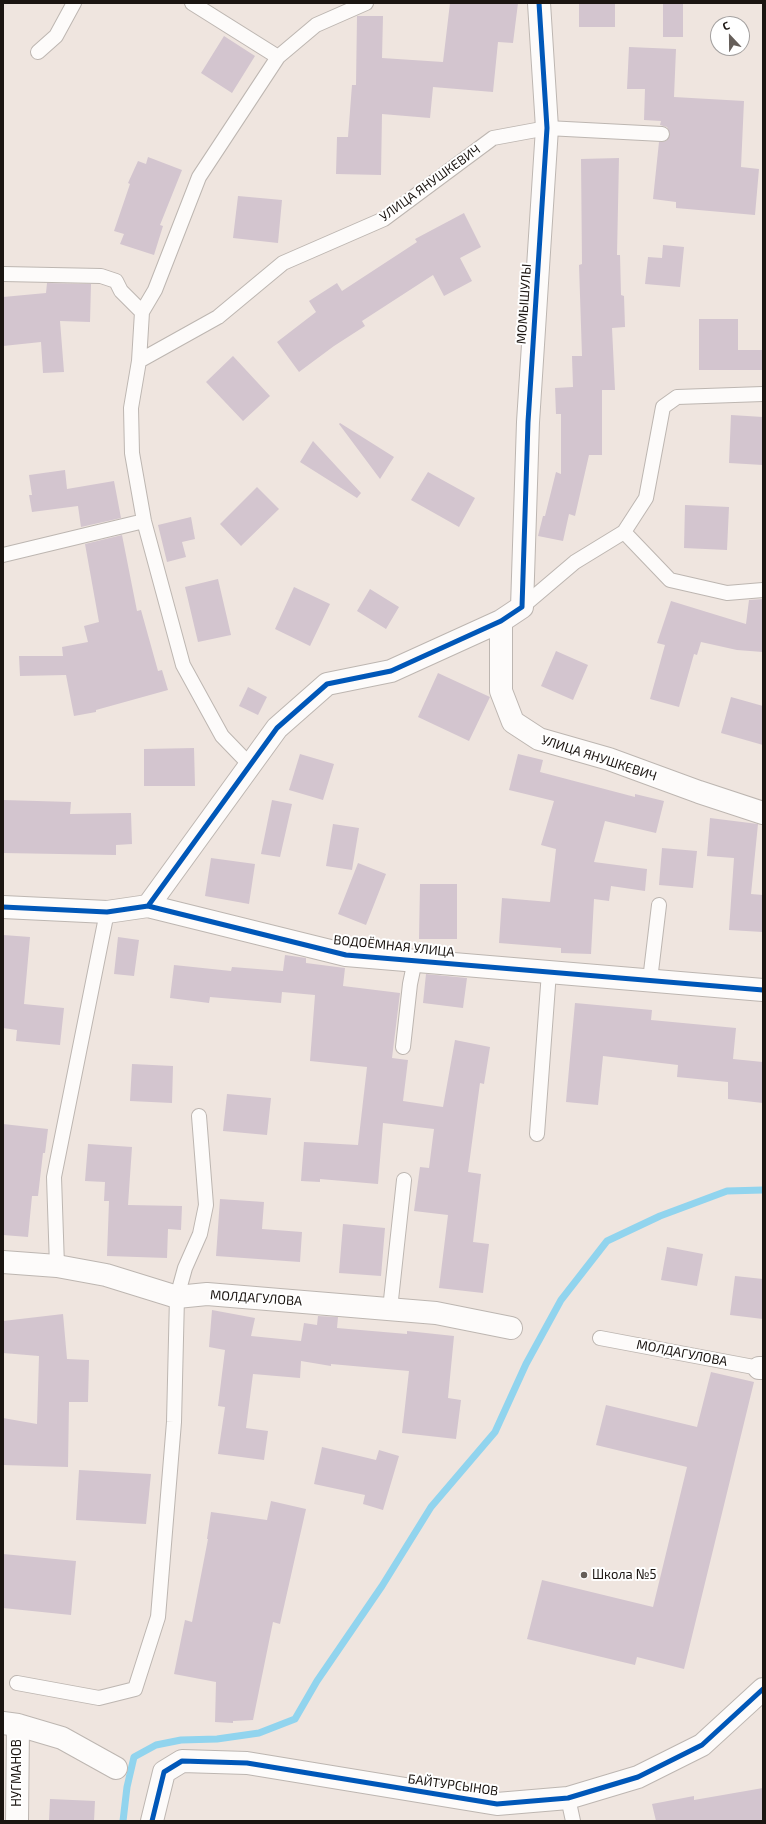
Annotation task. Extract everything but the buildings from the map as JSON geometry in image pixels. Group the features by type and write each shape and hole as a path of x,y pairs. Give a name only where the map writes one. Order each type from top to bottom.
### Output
{"street":[{"name":"МОМЫШУЛЫ","path":"522,607 528,422 547,128 539,3"},
{"path":"148,906 277,728 327,684 391,671 501,621 522,607"},
{"name":"УЛИЦА ЯНУШКЕВИЧ","path":"501,621 501,691 513,722 539,739 609,759 699,792 763,812"},
{"name":"ВОДОЁМНАЯ УЛИЦА","path":"3,907 107,912 148,906 346,955 763,990"},
{"name":"МОЛДАГУЛОВА","path":"3,1262 57,1266 106,1275 177,1298 207,1294 436,1313 511,1328"},
{"name":"БАЙТУРСЫНОВ","path":"152,1821 164,1772 182,1761 247,1763 496,1804 568,1798 638,1777 702,1745 763,1689"},
{"path":"10,1724 62,1738 116,1768"},
{"name":"НУГМАНОВ","path":"10,1724 17,1821"}],"lane":[{"path":"38,52 56,36 74,3"},
{"path":"192,3 278,57"},
{"path":"250,765 222,736 183,665 144,521 132,453 131,408 139,361 142,312 155,290 199,177 278,57 316,25 366,3"},
{"name":"УЛИЦА ЯНУШКЕВИЧ","path":"139,361 218,317 283,263 384,219 493,138 547,128 662,134"},
{"path":"3,274 101,276 116,281 121,291 142,312"},
{"path":"522,607 575,562 624,532 646,498 663,407 677,397 763,394"},
{"path":"3,555 144,521"},
{"path":"624,532 670,580 726,593 763,590"},
{"path":"650,980 659,905"},
{"path":"57,1266 54,1178 107,912"},
{"path":"403,1047 410,984 415,960"},
{"path":"537,1134 549,972"},
{"path":"17,1683 99,1698 135,1689 158,1617 174,1422 177,1298 185,1268 200,1234 206,1205 199,1116"},
{"path":"390,1309 404,1180"},
{"name":"МОЛДАГУЛОВА","path":"600,1338 761,1368"},
{"path":"568,1798 573,1821"}],"waterway":[{"path":"123,1821 127,1787 134,1757 156,1745 181,1740 217,1739 259,1733 295,1719 317,1681 382,1586 431,1507 495,1432 526,1364 561,1300 607,1241 660,1216 727,1191 763,1190"}],"cycle path":[{"path":"148,906 277,728 327,684 391,671 501,621 522,607 528,422 547,128 539,3"},
{"path":"3,907 107,912 148,906 346,955 763,990"},
{"path":"152,1821 164,1772 182,1761 247,1763 497,1804 568,1798 638,1777 702,1745 763,1689"}],"place":[{"name":"Школа №5","path":"584,1575"}]}
